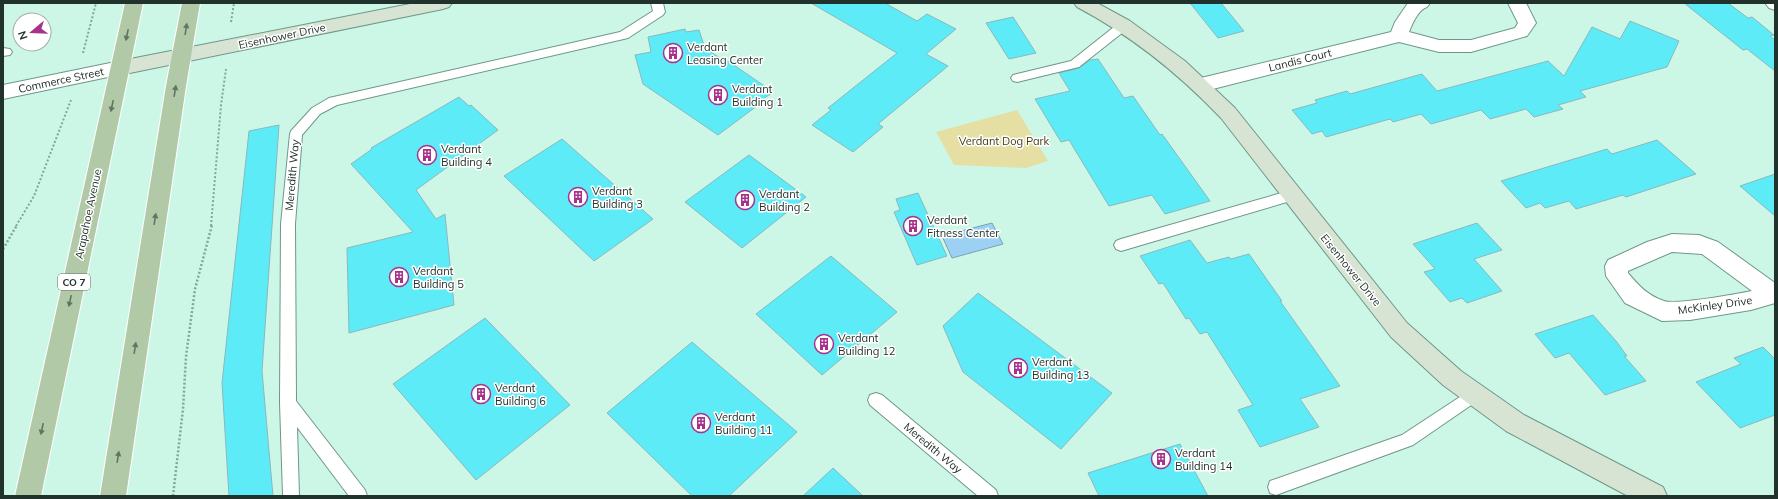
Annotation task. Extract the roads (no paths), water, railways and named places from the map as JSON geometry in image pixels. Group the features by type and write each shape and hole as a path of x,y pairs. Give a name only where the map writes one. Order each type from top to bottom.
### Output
{"main road":[{"name":"Arapahoe Avenue","path":"28,496 134,3"},
{"path":"113,496 191,3"}],"street":[{"name":"Eisenhower Drive","path":"120,68 231,47 443,3"},
{"name":"Eisenhower Drive","path":"1083,3 1147,40 1201,85 1228,113 1399,330 1452,378 1515,423 1651,496"},
{"path":"1399,36 1404,22 1417,4 1421,3"},
{"name":"Landis Court","path":"1201,85 1399,36 1439,46 1470,46 1520,32 1527,23 1517,3"},
{"name":"Commerce Street","path":"3,92 120,68"},
{"name":"McKinley Drive","path":"1672,243 1699,244 1710,248 1774,295 1751,301 1698,309 1662,311 1633,296 1617,276 1616,266 1655,248 1672,243"}],"lane":[{"name":"Meredith Way","path":"291,496 288,402 288,224 296,134 306,121 316,112 334,101 624,36 659,12 656,3"},
{"path":"1017,78 1074,64 1123,26"},
{"path":"1121,245 1292,195"},
{"path":"1276,487 1407,440 1475,394"},
{"name":"Meredith Way","path":"876,400 990,496"},
{"path":"288,402 359,496"}],"water":[{"path":"992,223 1003,244 952,258 942,236"}],"place":[{"name":"Verdant Leasing Center","path":"673,53"},
{"name":"Verdant Building 1","path":"718,95"},
{"name":"Verdant Building 4","path":"427,155"},
{"name":"Verdant Building 3","path":"578,197"},
{"name":"Verdant Building 2","path":"745,200"},
{"name":"Verdant Fitness Center","path":"913,226"},
{"name":"Verdant Building 5","path":"399,277"},
{"name":"Verdant Building 12","path":"824,344"},
{"name":"Verdant Building 13","path":"1018,368"},
{"name":"Verdant Building 6","path":"481,394"},
{"name":"Verdant Building 11","path":"701,423"},
{"name":"Verdant Building 14","path":"1161,459"}],"park label":[{"name":"Verdant Dog Park","path":"1004,141"}]}
